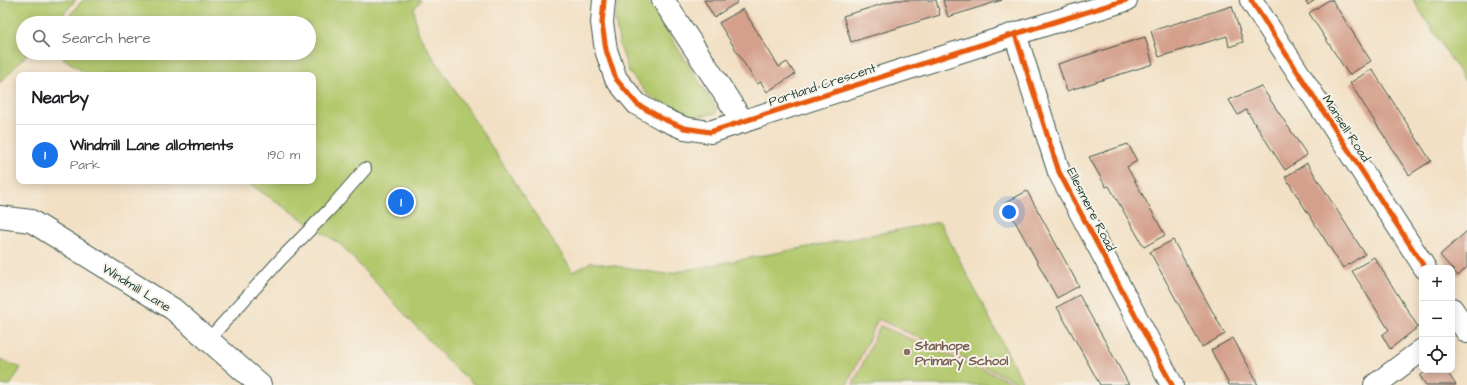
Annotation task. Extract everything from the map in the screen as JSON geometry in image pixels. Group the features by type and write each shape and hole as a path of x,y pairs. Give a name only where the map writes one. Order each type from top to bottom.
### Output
{"street":[{"name":"Portland Crescent","path":"604,0 602,23 606,50 616,79 637,104 661,118 684,128 710,132 1126,0"},
{"path":"663,0 742,122"},
{"name":"Mansell Road","path":"1251,0 1424,265"},
{"name":"Ellesmere Road","path":"1015,34 1060,172 1172,385"},
{"name":"Windmill Lane","path":"0,217 31,221 173,309 260,385"},
{"path":"1375,385 1419,352"}],"lane":[{"path":"208,340 280,260 330,209 365,169"}],"shaded area":[{"name":"Stanhope Primary School","path":"878,319 1023,385 847,385"}],"green space":[{"path":"0,0 76,0 61,16 16,16 16,60 21,60 0,83"},
{"path":"83,0 421,0 414,9 417,32 573,272 591,262 665,274 940,222 1024,385 878,319 847,385 474,385 446,359 341,245 250,184 316,184 316,72 84,72 66,60 316,60 316,16 69,16"},
{"path":"618,0 647,0 716,108 716,113 696,117 670,109 647,94 629,72 620,46 615,20"},
{"path":"1413,0 1467,0 1467,84"},
{"name":"Stanhope Primary School","path":"880,326 1014,383 1016,385 853,385"},
{"path":"0,359 21,368 10,385 0,385"}],"building":[{"path":"704,0 736,0 738,2 714,17"},
{"path":"896,0 936,0 940,15 851,42 843,16"},
{"path":"943,0 1002,0 948,17"},
{"path":"1305,0 1315,0 1308,5"},
{"path":"1329,0 1332,0 1371,61 1349,75 1309,13"},
{"path":"1232,6 1243,42 1229,47 1227,36 1159,57 1151,31"},
{"path":"743,9 779,67 787,62 795,74 767,92 761,82 757,84 719,23"},
{"path":"1145,37 1153,64 1067,91 1058,64"},
{"path":"1372,69 1431,161 1409,175 1350,83"},
{"path":"1261,86 1307,155 1285,170 1246,110 1238,115 1229,100"},
{"path":"1128,144 1137,161 1127,167 1165,235 1144,247 1109,186 1106,187 1089,157"},
{"path":"1307,163 1365,254 1343,268 1285,177"},
{"path":"1027,191 1079,286 1057,298 1005,203"},
{"path":"1467,231 1467,267 1458,276 1455,272 1455,265 1449,265 1440,255"},
{"path":"1173,240 1225,334 1202,347 1150,252"},
{"path":"1374,257 1418,327 1390,349 1382,335 1389,330 1352,271"},
{"path":"1079,295 1129,385 1100,385 1057,307"},
{"path":"1233,338 1258,385 1229,385 1211,350"},
{"path":"1424,373 1448,373 1456,385 1426,385 1420,376"}],"cycle path":[{"path":"604,0 602,23 606,50 616,79 637,104 661,118 684,128 710,132 1126,0"},
{"path":"1251,0 1423,265"},
{"path":"1015,34 1059,172 1172,385"}],"place":[{"name":"Windmill Lane allotments","path":"401,202"},
{"name":"Stanhope Primary School","path":"907,352"}]}
